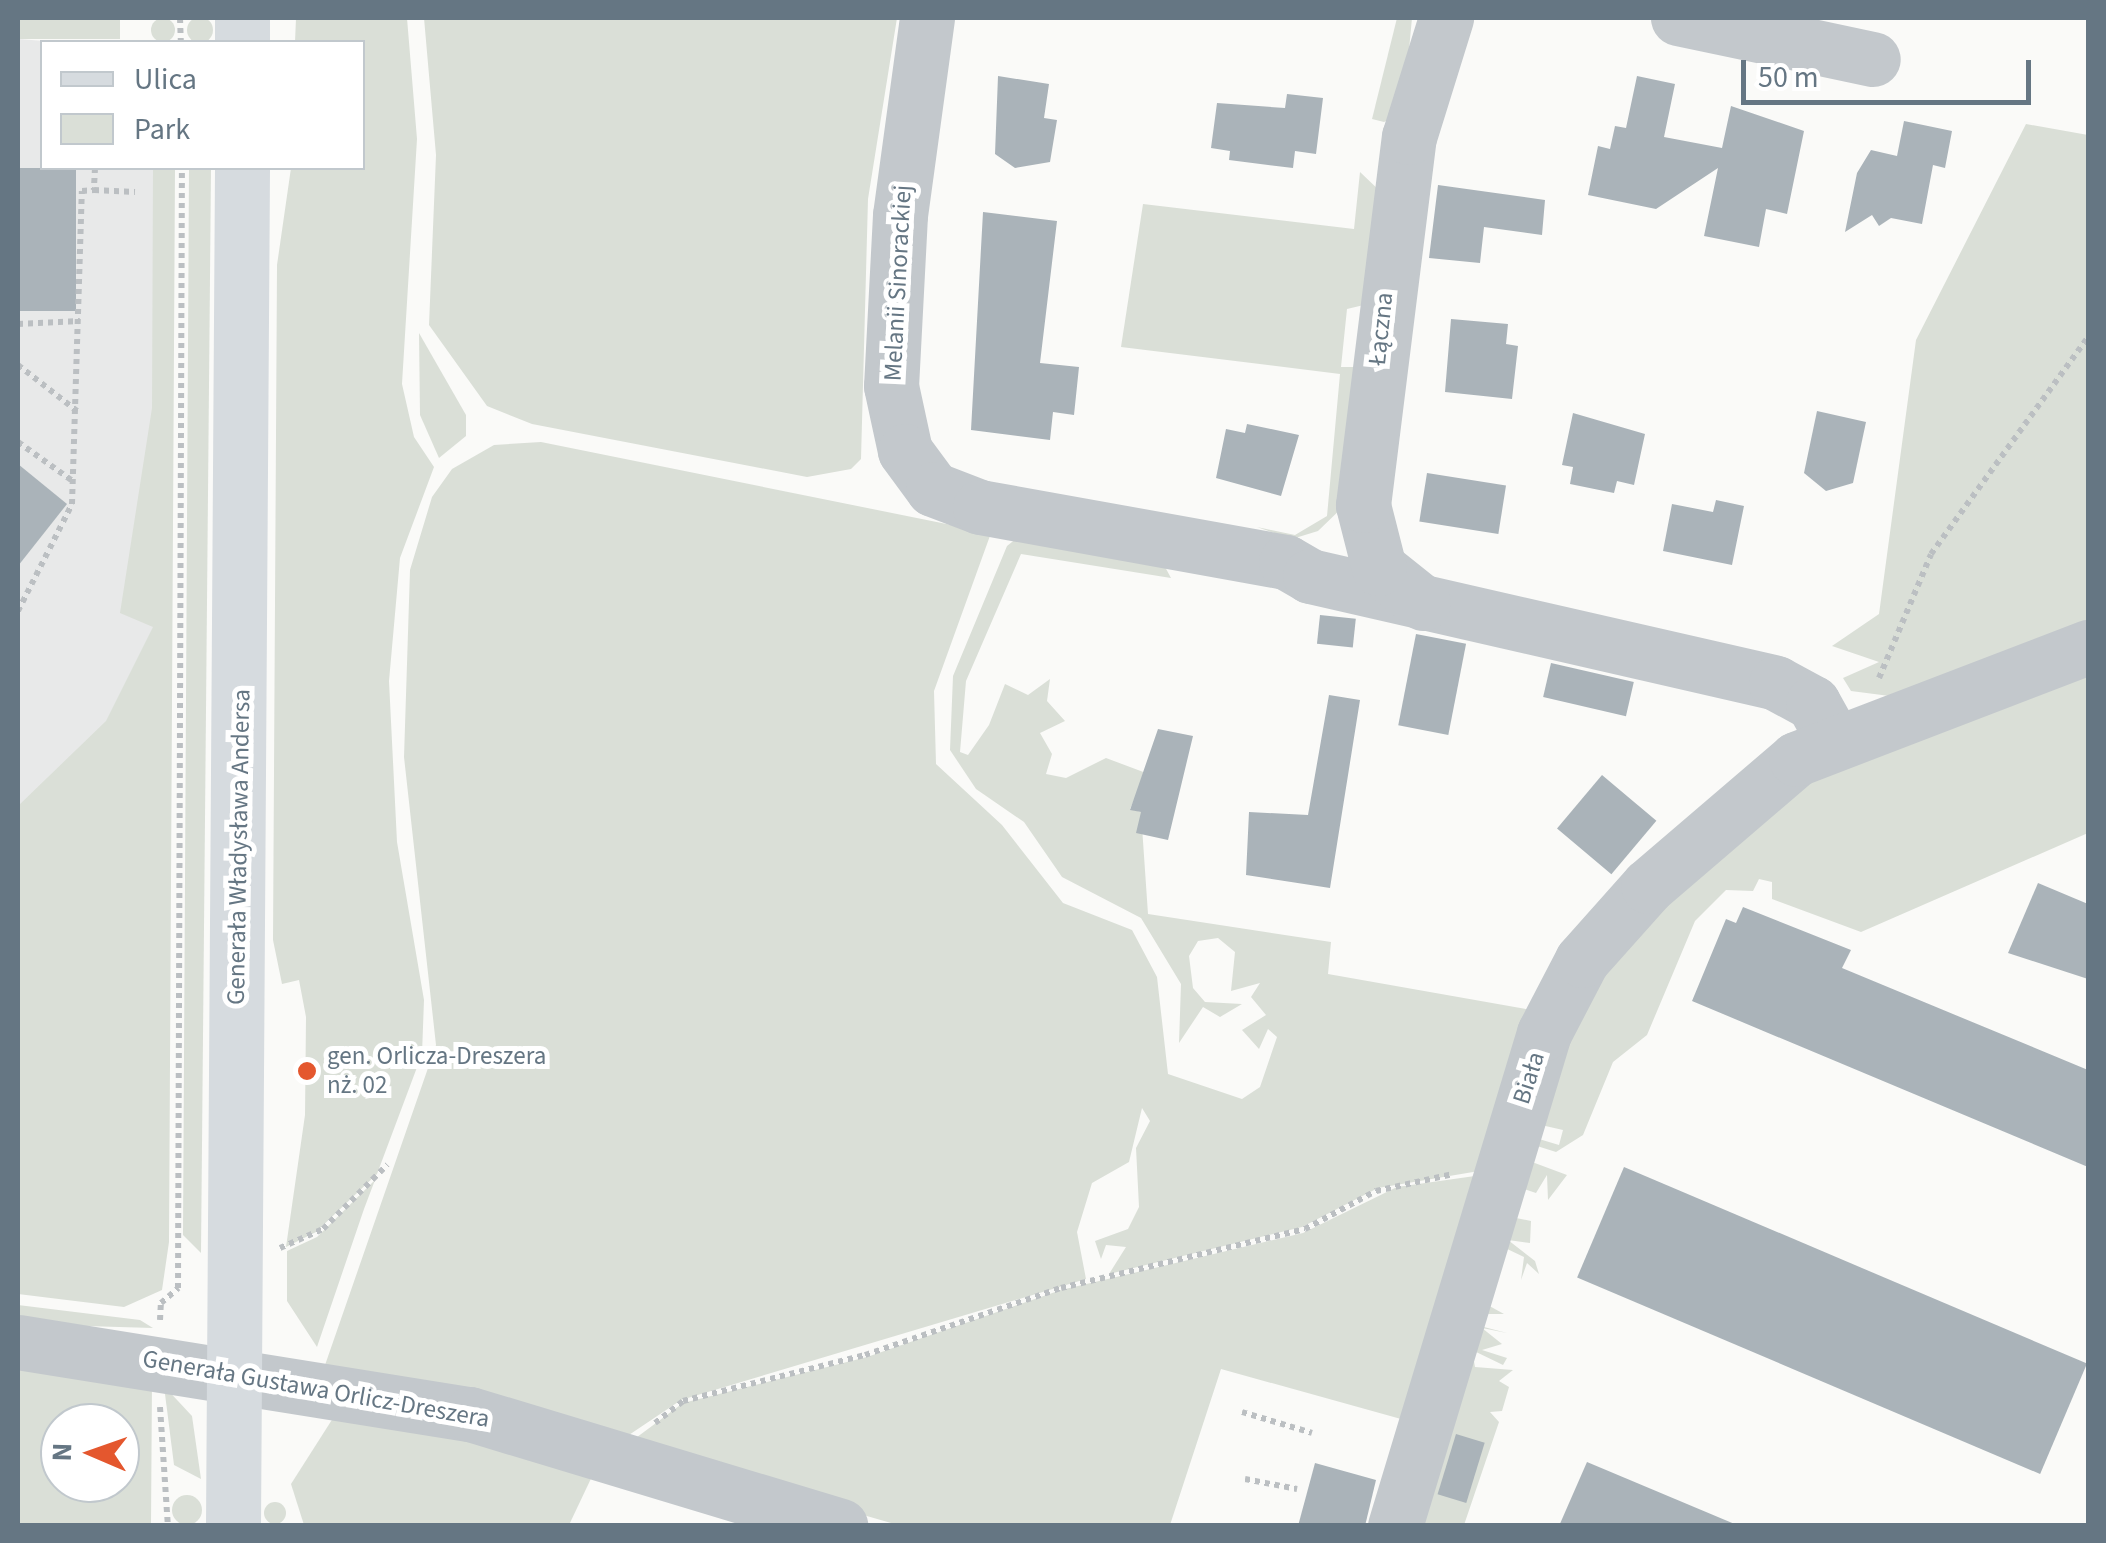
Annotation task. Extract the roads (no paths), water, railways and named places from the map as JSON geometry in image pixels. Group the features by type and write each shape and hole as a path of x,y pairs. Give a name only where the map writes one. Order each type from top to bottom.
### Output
{"main road":[{"name":"Generała Władysława Andersa","path":"233,1526 242,170"}],"street":[{"name":"Melanii Sinorackiej","path":"927,18 900,215 893,402 917,474 980,507 1286,562"},
{"name":"Łączna","path":"1440,607 1406,595 1383,574 1366,542 1363,505 1406,156 1446,18"},
{"path":"1678,18 1873,59"},
{"path":"1286,562 1320,546 1363,505"},
{"path":"1286,562 1440,607 1776,683 1813,703 1846,735"},
{"name":"Biała","path":"1395,1526 1498,1173 1553,1009 1582,960 1747,793 1846,735 2088,647"},
{"name":"Generała Gustawa Orlicz-Dreszera","path":"18,1342 233,1371 470,1414 840,1526"}],"place":[{"name":"gen. Orlicza-Dreszera nż. 02","path":"307,1071"}]}
